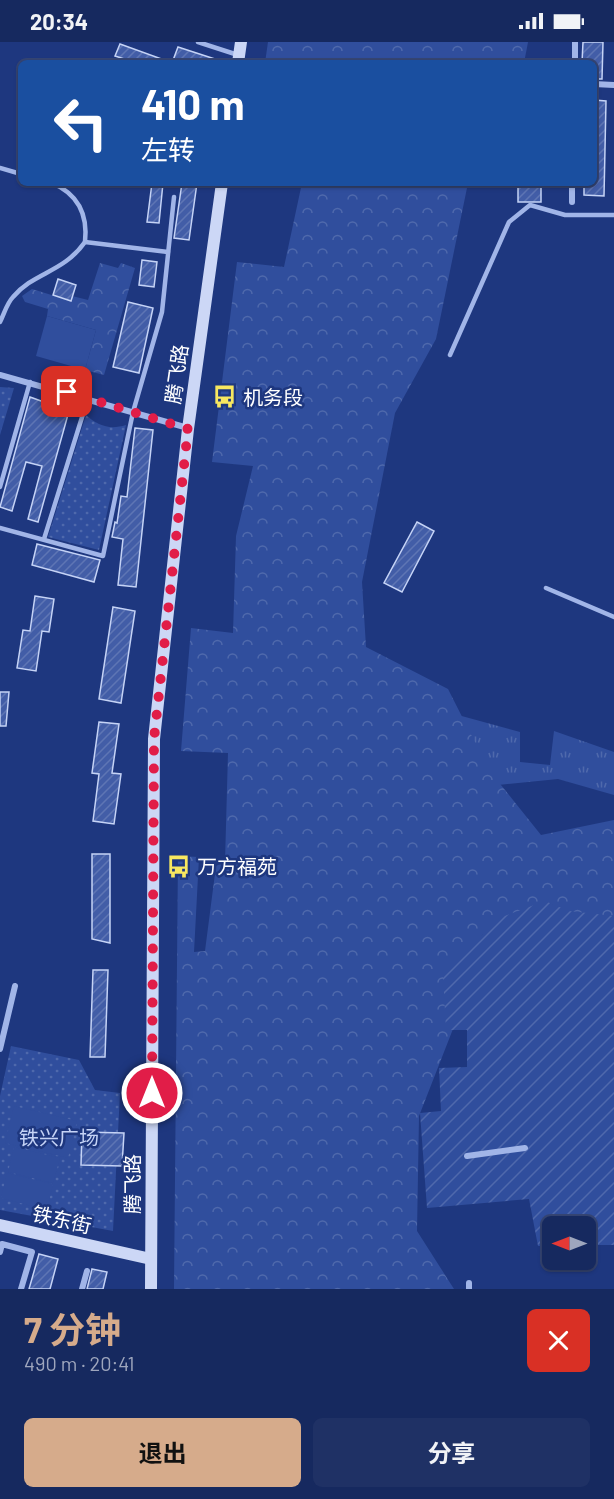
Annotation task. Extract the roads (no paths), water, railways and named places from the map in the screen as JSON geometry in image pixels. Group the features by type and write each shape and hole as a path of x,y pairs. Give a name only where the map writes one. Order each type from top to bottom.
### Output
{"street":[{"path":"239,59 242,42"},
{"path":"575,42 575,60"},
{"path":"597,84 614,85"},
{"name":"腾飞路","path":"151,1289 154,739 188,429 222,186"},
{"path":"572,202 573,186"},
{"path":"0,375 88,398 188,429"},
{"path":"0,1049 15,986"},
{"path":"468,1156 525,1148"},
{"name":"铁东街","path":"0,1225 152,1259"},
{"path":"0,1252 2,1244 32,1252 21,1289"},
{"path":"82,1289 87,1271"}],"lane":[{"path":"198,42 239,59"},
{"path":"0,168 18,173"},
{"path":"0,322 11,298 24,286 65,265 86,242 87,227 78,201 68,191 58,186"},
{"path":"0,528 103,556 133,412 162,312 174,197"},
{"path":"450,355 509,222 530,205 565,215 614,215"},
{"path":"86,242 168,252"},
{"path":"0,487 30,382"},
{"path":"44,539 88,398"},
{"path":"546,588 614,616"}],"place":[{"name":"机务段","path":"225,397"},
{"name":"万方福苑","path":"179,866"}],"park label":[{"name":"铁兴广场","path":"59,1137"}]}
